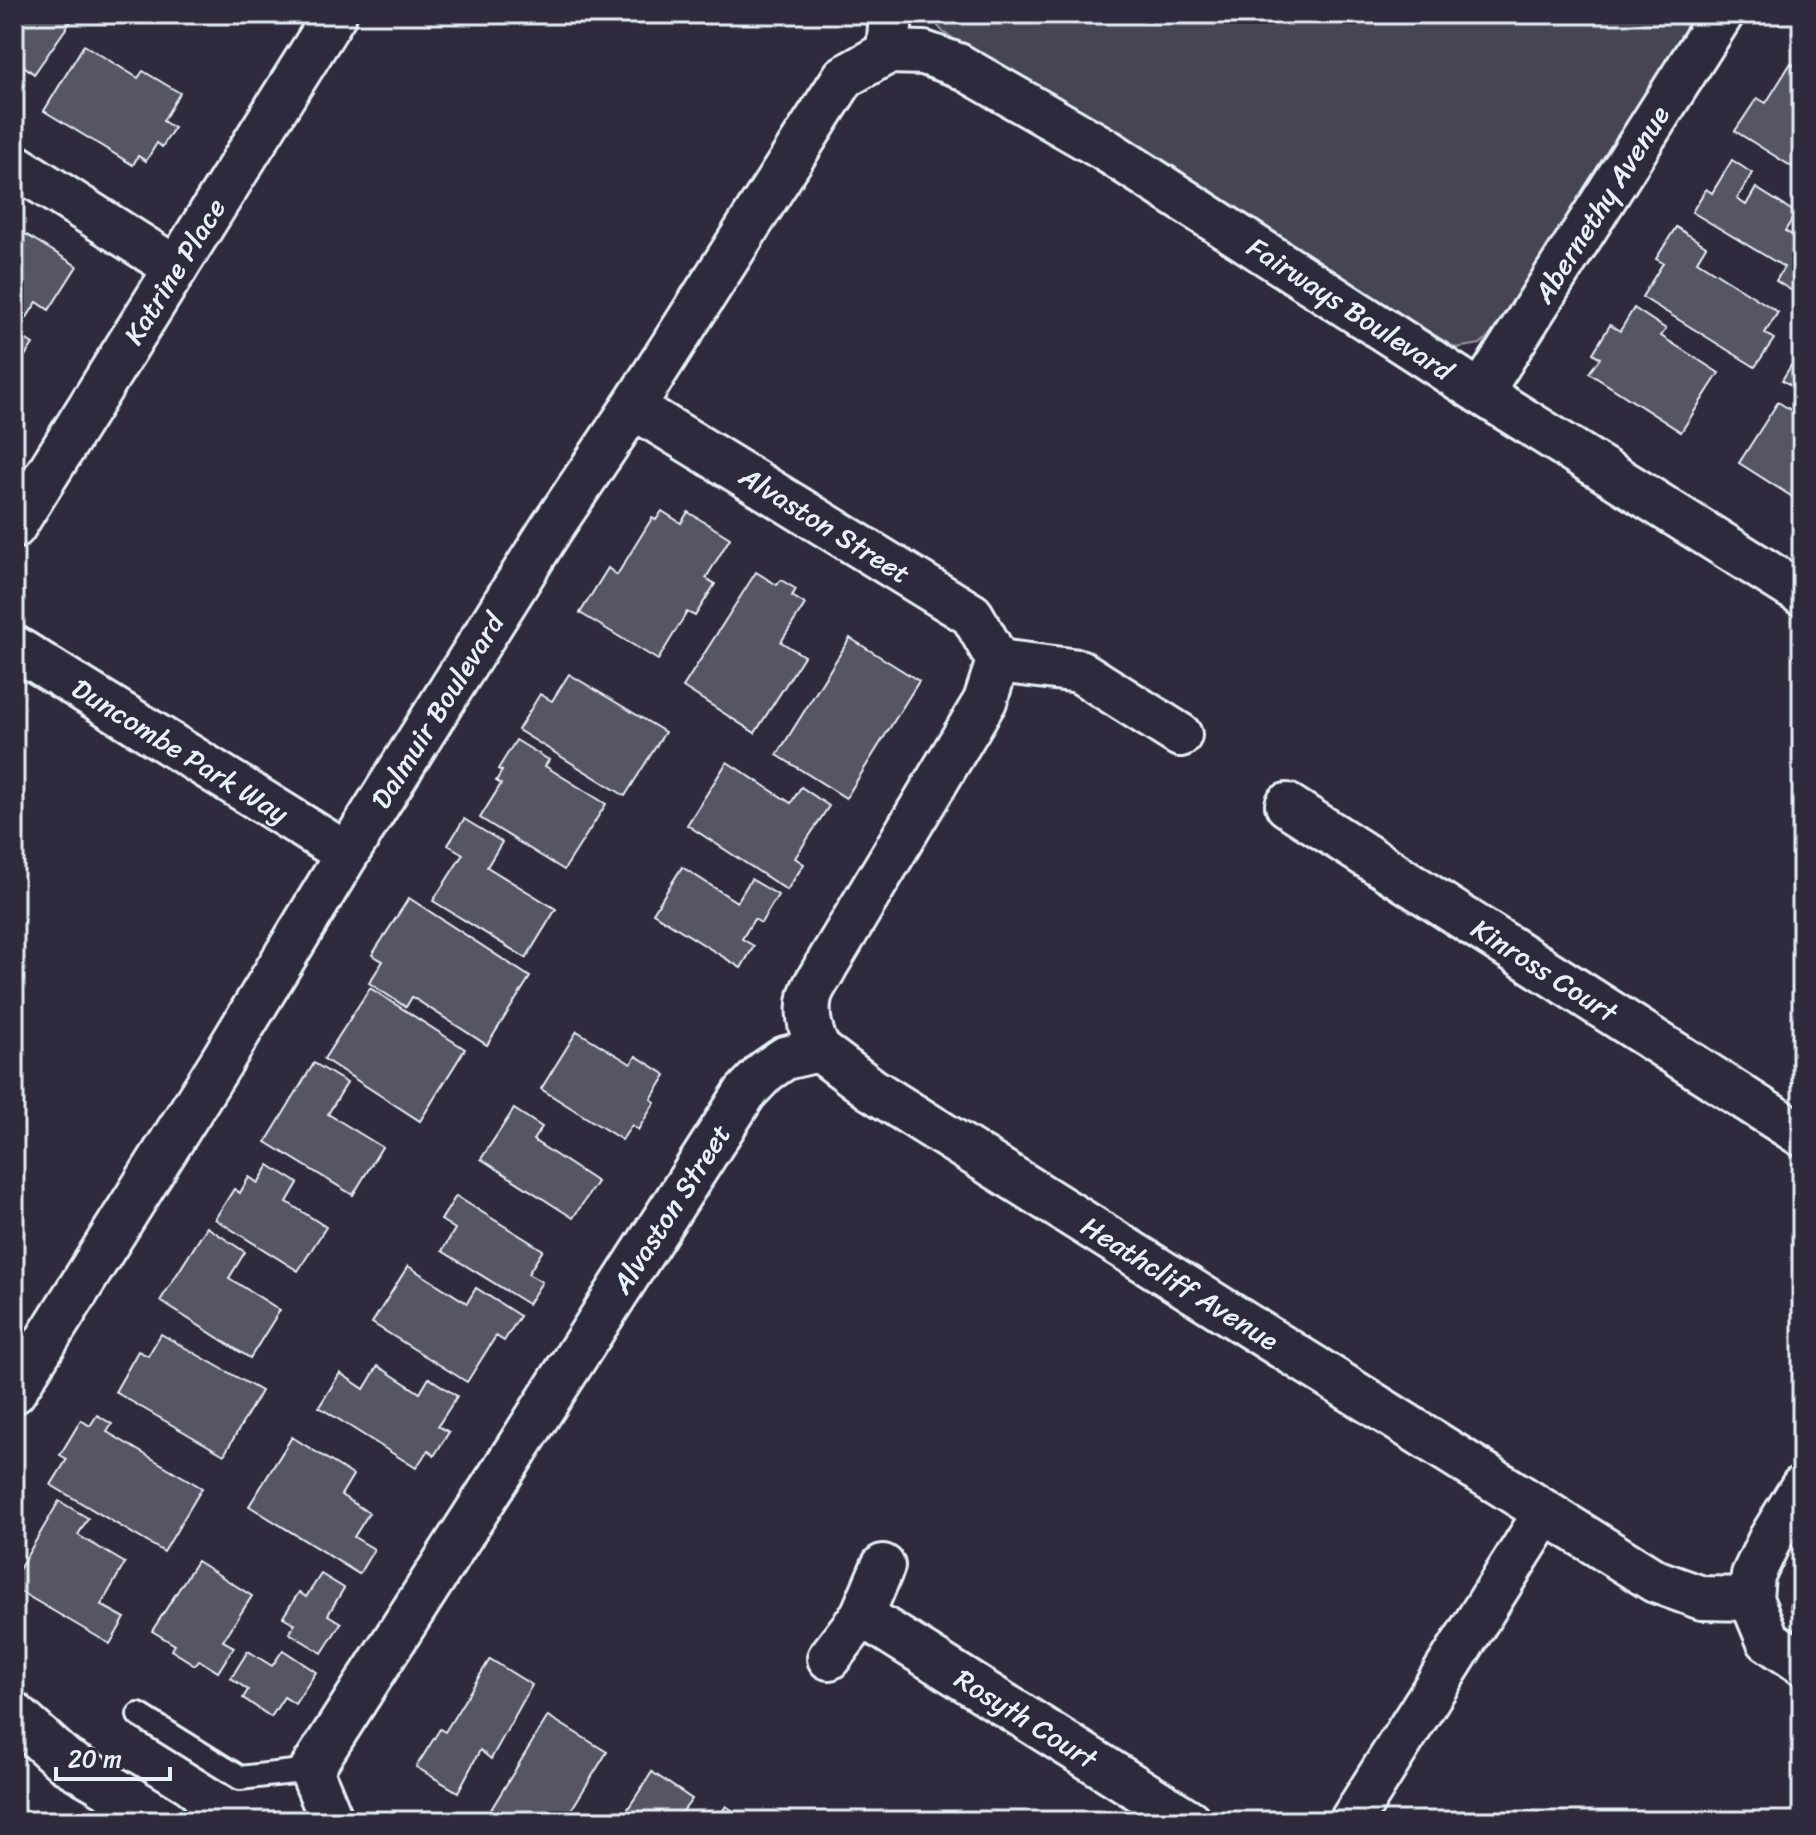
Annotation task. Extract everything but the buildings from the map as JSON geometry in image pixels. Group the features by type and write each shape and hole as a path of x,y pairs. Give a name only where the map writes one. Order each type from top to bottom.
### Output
{"street":[{"name":"Katrine Place","path":"14,527 335,14"},
{"name":"Abernethy Avenue","path":"1481,393 1722,14"},
{"name":"Fairways Boulevard","path":"890,33 924,53 958,65 1106,150 1481,393 1802,594"},
{"name":"Dalmuir Boulevard","path":"14,1392 551,529 633,407 844,77 890,33"},
{"path":"14,165 176,268"},
{"name":"Alvaston Street","path":"633,407 972,615 998,661"},
{"name":"Duncombe Park Way","path":"14,647 347,854"},
{"path":"819,1050 812,1037 810,995 985,701 998,661 1079,671 1180,735"},
{"name":"Kinross Court","path":"1287,805 1802,1135"},
{"name":"Alvaston Street","path":"311,1770 745,1093 766,1071 785,1058 819,1050"},
{"name":"Heathcliff Avenue","path":"819,1050 885,1097 1655,1581 1702,1598 1751,1599"},
{"path":"1802,1487 1770,1539 1753,1575 1751,1599 1768,1640 1802,1663"},
{"path":"1351,1821 1545,1513"},
{"path":"829,1658 862,1615 883,1566"},
{"name":"Rosyth Court","path":"862,1615 1189,1821"},
{"path":"14,1715 65,1761 165,1821"},
{"path":"311,1770 332,1821"}],"lane":[{"path":"139,1715 240,1778 311,1770"}],"shaded area":[{"path":"928,14 1694,14 1501,326 1480,344 1456,348 943,32"},
{"path":"1802,1532 1802,1623 1790,1609 1795,1542"}]}
